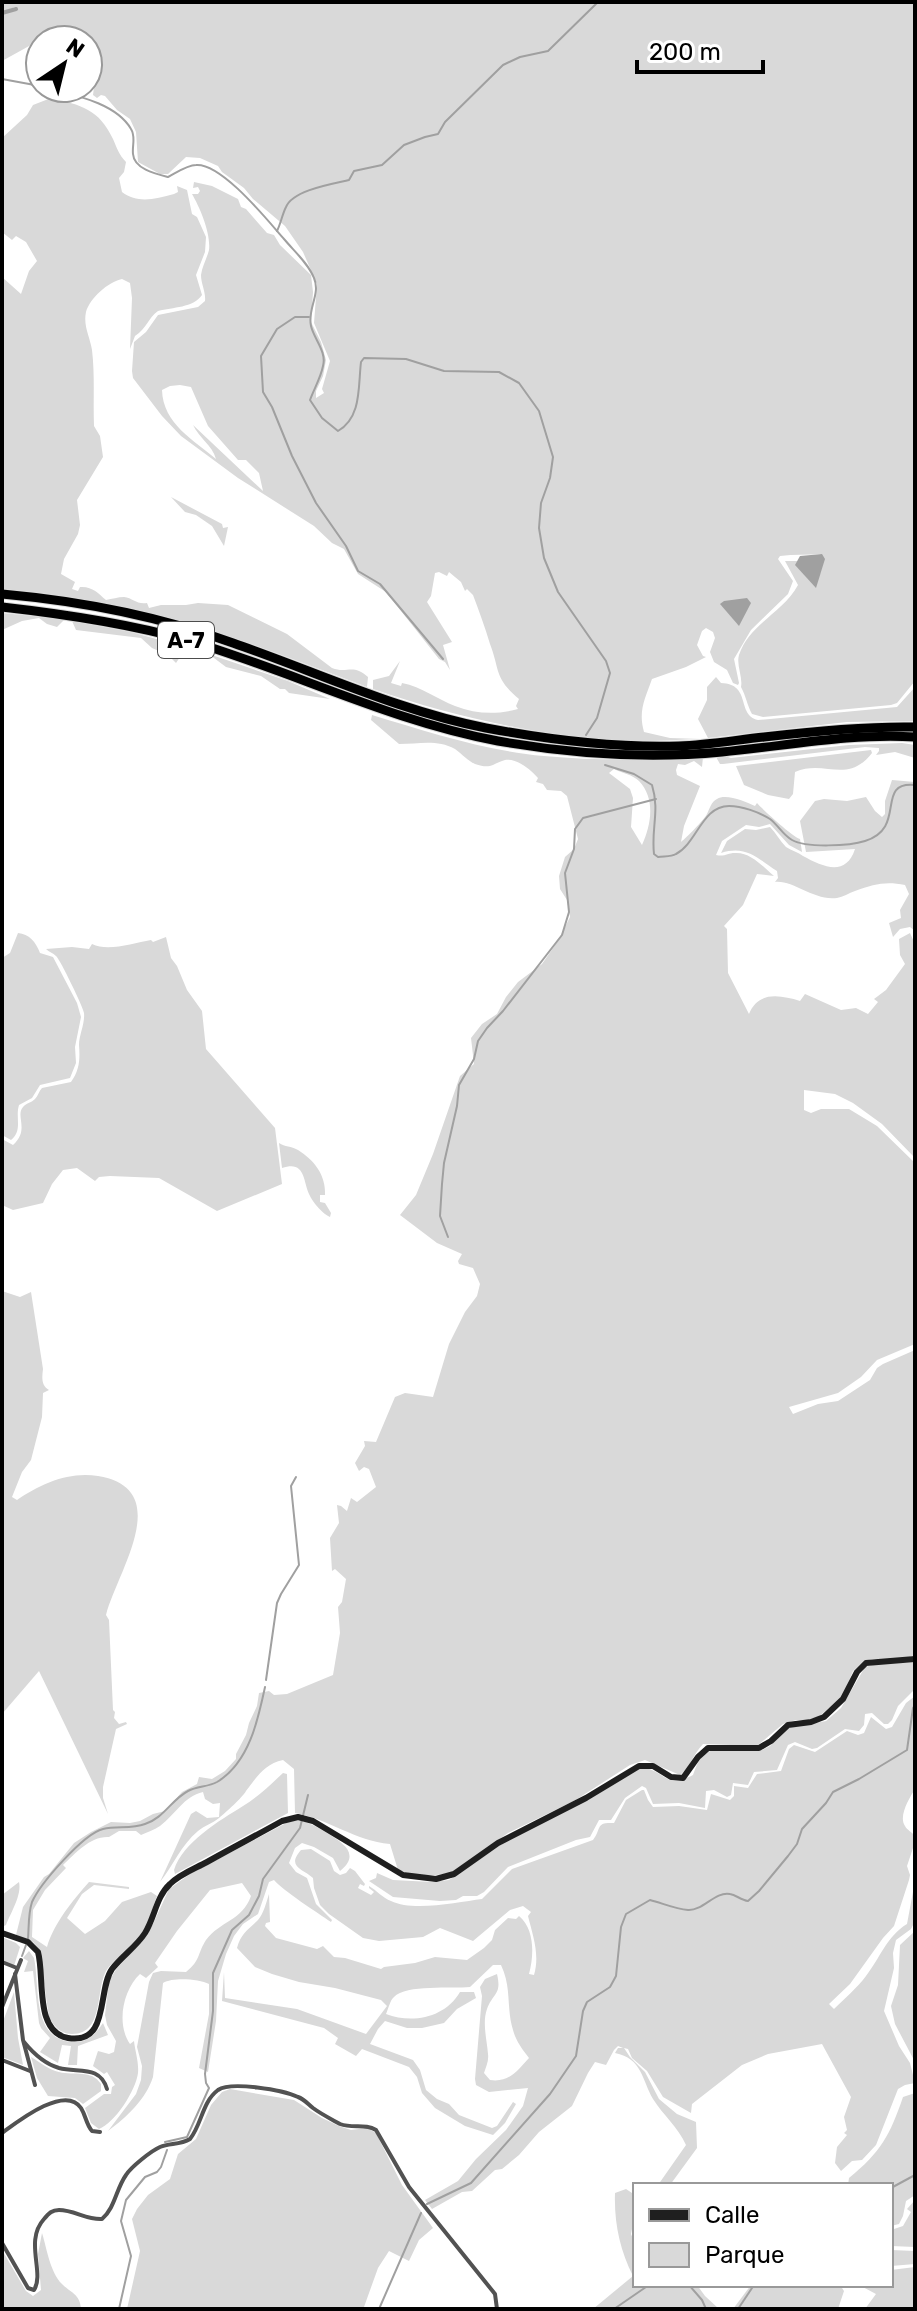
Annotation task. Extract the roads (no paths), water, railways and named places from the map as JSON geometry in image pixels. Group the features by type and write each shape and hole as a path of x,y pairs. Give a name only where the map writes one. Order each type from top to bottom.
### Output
{"highway":[{"name":"A-7","path":"2,594 86,605 183,627 447,719 580,747"},
{"name":"A-7","path":"2,607 81,617 187,640 362,704 494,740 650,755 848,728 915,727"},
{"name":"A-7","path":"719,747 915,737"}],"street":[{"path":"2,1933 28,1942 38,1952 49,2025 69,2038 86,2036 93,2031 101,2016 110,1972 145,1932 159,1899 171,1883 282,1821 298,1817 313,1821 403,1875 425,1879 445,1878 507,1838 586,1798 639,1766 653,1766 671,1777 683,1778 708,1748 759,1748 788,1725 824,1717 843,1699 857,1672 866,1663 915,1659"},
{"path":"2,2007 21,1960"},
{"path":"2,1962 17,1968"},
{"path":"15,1974 23,2040 35,2085"},
{"path":"23,2040 39,2057 58,2068 89,2070 98,2074 107,2089"},
{"path":"2,2060 30,2071"},
{"path":"2,2243 28,2288 34,2290 37,2284 34,2249 38,2224 48,2213 62,2210 102,2219 109,2213 131,2168 160,2147 190,2139 206,2104 218,2090 232,2085 248,2087 298,2097 342,2125 369,2126 376,2130 409,2187 495,2294 497,2309"},
{"path":"2,2133 33,2111 61,2101 77,2104 87,2125 92,2131 100,2132"}],"waterway":[{"path":"277,231 286,207 296,196 349,180 354,171 382,165 404,145 438,134 445,122 503,65 520,57 548,51 598,2"},
{"path":"2,13 16,9"},
{"path":"2,79 24,83"},
{"path":"101,104 124,120 131,129 137,164 168,177 196,165 218,173 244,194 300,257 316,284 310,320 324,361 310,400 322,418 338,431 346,425 355,409 364,358 406,359 444,371 499,372 519,383 539,411 553,457 541,503 539,528 544,558 558,592 606,661 610,673 597,718 586,735"},
{"path":"309,317 295,317 277,329 261,356 263,392 316,503 346,546 358,571 380,584 443,659"},
{"path":"605,765 634,774 652,785 655,803 654,854 658,857 670,856 683,849 712,812 729,806 766,816 789,838 799,843 828,845 865,841 878,835 885,826 896,790 915,785"},
{"path":"448,1237 440,1216 442,1184 459,1085 474,1059 478,1041 562,935 569,912 565,873 574,849 575,829 583,818 656,799"},
{"path":"266,1680 277,1603 299,1565 291,1486 296,1477"},
{"path":"28,1939 32,1902 53,1872 85,1840 103,1829 152,1821 188,1791 214,1784 228,1774 250,1740 265,1687"},
{"path":"427,2204 471,2183 550,2094 576,2056 587,2002 610,1987 616,1976 621,1927 626,1914 650,1900 688,1910 699,1908 725,1894 748,1901 788,1856 797,1844 802,1829 833,1792 907,1750 915,1705"},
{"path":"165,2142 187,2137 209,2088 205,2074 213,2011 213,1973 232,1930 249,1915 259,1896 263,1879 300,1828 308,1795"},
{"path":"22,1956 26,1945"},
{"path":"119,2309 131,2256 121,2221 126,2200 145,2177 157,2172 167,2150"},
{"path":"893,2187 915,2175"},
{"path":"379,2309 421,2213"},
{"path":"614,2309 646,2287"},
{"path":"691,2287 706,2309"},
{"path":"738,2309 753,2287"}]}
